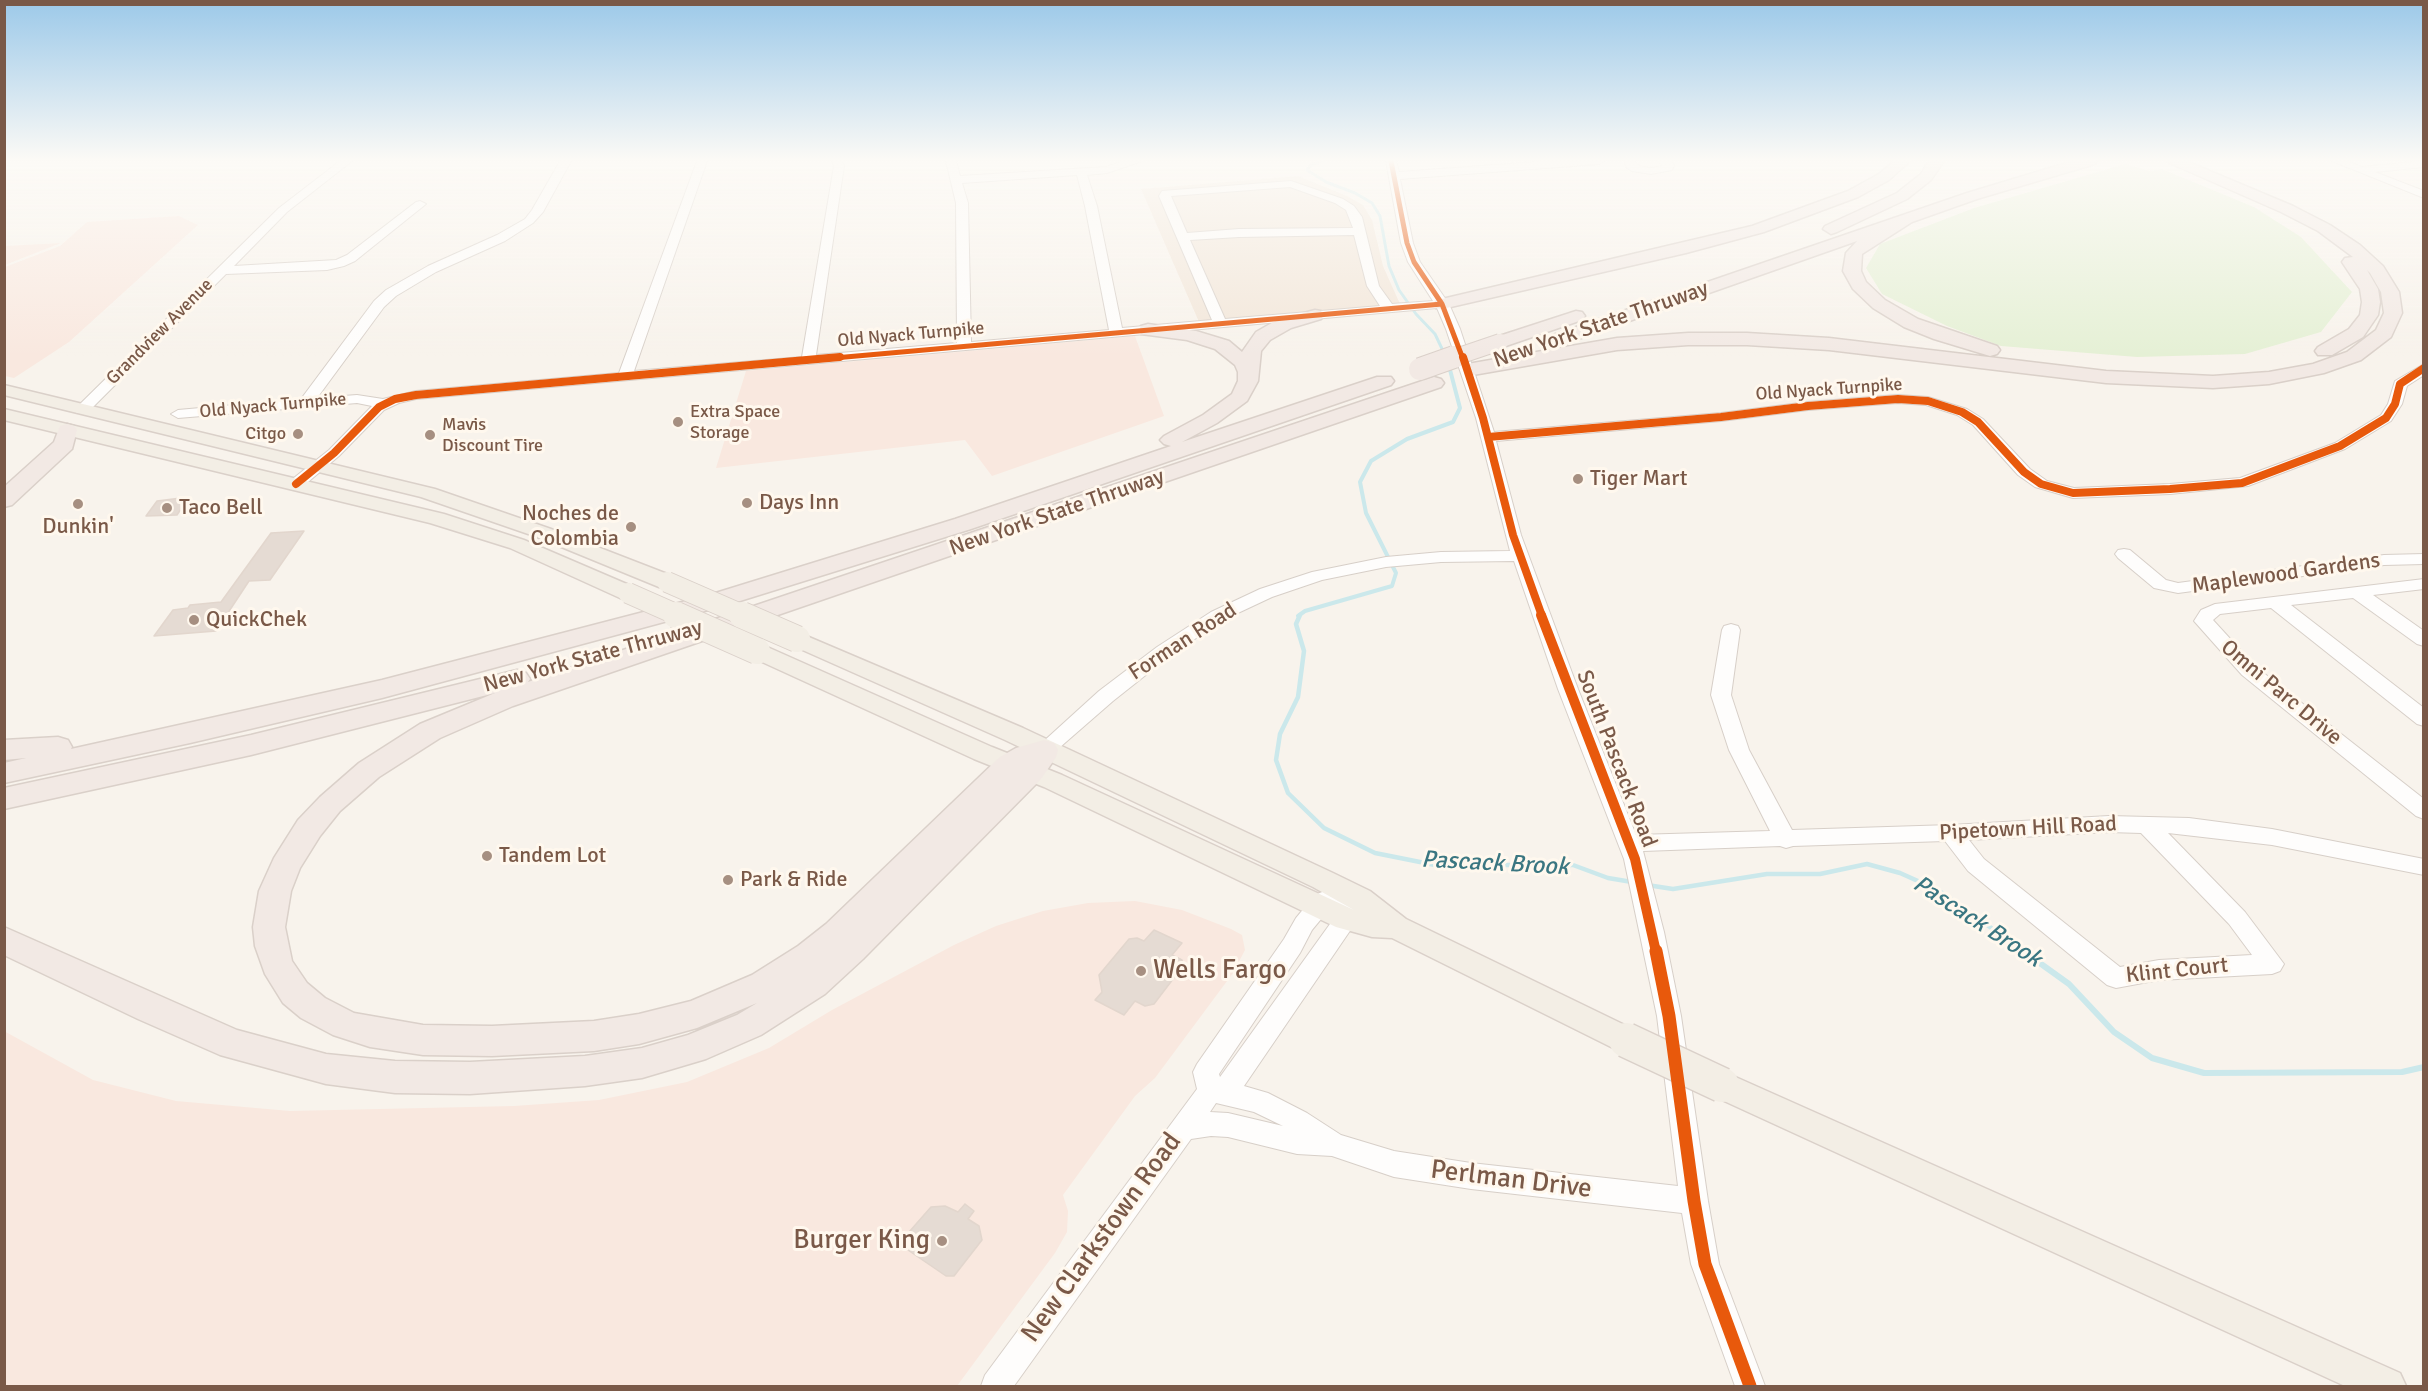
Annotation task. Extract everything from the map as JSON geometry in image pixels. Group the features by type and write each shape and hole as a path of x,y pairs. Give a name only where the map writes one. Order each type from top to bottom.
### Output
{"highway":[{"path":"1442,304 1680,249 1767,226"},
{"path":"1822,233 1837,226"},
{"name":"New York State Thruway","path":"4,799 251,745 443,698 620,651 832,588 1427,376 1500,342 1843,226"},
{"name":"New York State Thruway","path":"4,772 320,704 627,626 774,584 1427,376 1473,369 1524,356 1887,226"},
{"path":"1894,226 1864,244 1854,254 1851,264 1859,285 1879,304 1911,322 1948,338 1989,350 2046,361 2101,368 2170,372 2218,371 2270,366 2310,357 2342,343 2362,327 2371,309 2369,289 2357,268 2336,248 2301,226"},
{"path":"1524,356 1633,342 1747,339 1839,345 2106,378 2213,382 2269,378 2317,369 2354,356 2384,333 2393,313 2390,292 2377,270 2354,249 2320,226"},
{"path":"918,539 1168,441 1230,406 1243,393 1248,381 1251,352 1260,338 1284,324 1315,315"},
{"path":"1149,330 1189,334 1222,345 1243,362 1248,372 1248,381"},
{"path":"4,477 40,443 67,430"},
{"path":"4,501 64,444 67,430"},
{"path":"832,588 503,700 430,732 369,770 342,793 309,828 285,866 275,891 269,921 271,946 278,965 295,993 313,1008 345,1025 378,1034 423,1040 500,1041 594,1036 639,1029 697,1014 764,986 810,955 1029,762"},
{"path":"4,750 77,745 320,704"},
{"path":"4,940 210,1035 254,1052 302,1064 362,1074 431,1078 510,1077 623,1067 676,1054 714,1041 766,1015 798,994 851,950 1029,762"}],"main road":[{"path":"4,390 398,485 468,506 544,533 667,582 797,639 1029,762 1317,906 1346,919 1372,926 1396,927"},
{"path":"67,430 82,410"},
{"path":"4,414 405,510 481,531 542,553 757,651 1346,891 1373,908 1396,927 1626,1040 2387,1386"}],"street":[{"name":"Grandview Avenue","path":"82,410 267,226"},
{"path":"222,270 327,266 340,263 351,258 392,226"},
{"path":"305,404 380,304 391,293 410,281 501,238 521,226"},
{"path":"625,377 679,226"},
{"path":"808,361 829,226"},
{"path":"962,226 964,347"},
{"path":"1095,226 1116,333"},
{"path":"1178,226 1221,324"},
{"path":"1358,226 1373,286 1395,308"},
{"name":"South Pascack Road","path":"1405,226 1412,256 1442,304 1476,394 1520,556 1568,689 1629,843 1641,886 1669,1016 1694,1201 1705,1264 1750,1386"},
{"path":"1183,237 1239,233 1359,231"},
{"name":"Old Nyack Turnpike","path":"178,414 357,399 384,404 400,398 438,392 1442,304"},
{"name":"Old Nyack Turnpike","path":"1488,437 1898,399 1928,401 1962,412 1978,422 2024,472 2042,484 2073,493 2170,489 2242,483 2340,446 2386,418 2395,404 2400,384 2424,368"},
{"path":"296,484 320,466 384,404"},
{"name":"Maplewood Gardens","path":"2124,554 2160,584 2178,588 2384,560 2424,559"},
{"name":"Forman Road","path":"1029,762 1133,673 1217,616 1253,598 1291,584 1373,564 1520,556"},
{"name":"Omni Parc Drive","path":"2424,584 2215,609 2207,614 2203,621 2249,671 2424,811"},
{"path":"2356,592 2424,640"},
{"path":"2274,602 2424,719"},
{"path":"1731,630 1721,695 1739,750 1786,840"},
{"name":"Pipetown Hill Road","path":"1629,843 1786,840 2109,824 2189,826 2272,837 2424,867"},
{"name":"Klint Court","path":"1951,833 1976,865 2116,978 2159,970 2272,964 2237,918 2147,825"},
{"path":"1210,1090 1206,1072 1317,906 1330,897 1346,891 1349,904 1346,919"},
{"name":"New Clarkstown Road","path":"996,1386 1210,1090 1230,1085 1346,919"},
{"name":"Perlman Drive","path":"1210,1090 1259,1101 1298,1121 1332,1144 1374,1159 1408,1167 1694,1201"},
{"name":"Perlman Drive","path":"1181,1128 1211,1124 1228,1125 1297,1142 1332,1144"}],"shaded area":[{"path":"83,226 197,226 69,342 14,378 5,376 5,267 60,246"},
{"path":"1157,226 1373,226 1383,266 1400,304 1199,322"},
{"path":"61,243 5,265 5,246"},
{"path":"1135,336 1164,416 992,476 965,440 716,468 746,371"},
{"path":"1135,901 1182,910 1231,929 1242,935 1245,950 1233,973 1155,1078 1135,1096 1063,1195 1068,1211 1067,1232 1055,1253 957,1386 5,1386 4,1031 93,1080 176,1101 290,1111 514,1106 599,1100 687,1082 769,1048 832,1010 954,945 996,926 1043,911 1088,903"}],"green space":[{"path":"1927,226 2284,226 2301,237 2352,292 2321,332 2245,354 2137,357 2001,346 1947,326 1882,294 1866,268 1880,244"}],"building":[{"name":"Taco Bell","path":"189,497 177,515 146,516 157,501"},
{"path":"304,531 270,580 249,581 216,631 154,636 173,610 188,608 190,605 221,602 271,533"},
{"name":"Wells Fargo","path":"1154,930 1182,943 1172,955 1182,960 1183,966 1154,1004 1145,1006 1135,1001 1124,1015 1095,1000 1102,992 1099,975 1129,939 1137,938 1144,941"},
{"name":"Burger King","path":"965,1204 974,1211 968,1219 979,1226 982,1240 954,1276 946,1276 902,1246 902,1240 931,1207 945,1206 958,1212"}],"waterway":[{"name":"Pascack Brook","path":"1382,226 1389,266 1399,290 1416,314 1435,334 1445,355"},
{"name":"Pascack Brook","path":"1298,616 1305,611 1392,586 1396,573 1366,513 1360,482 1371,461 1407,439 1453,422 1460,408 1449,366"},
{"name":"Pascack Brook","path":"1300,615 1296,624 1304,651 1298,697 1280,734 1276,760 1288,793 1324,828 1375,853 1435,865 1573,865 1608,878 1632,882"},
{"name":"Pascack Brook","path":"1647,885 1673,889 1767,874 1820,874 1867,864 1900,873 1938,890 2025,952"},
{"name":"Pascack Brook","path":"2023,951 2069,984 2114,1032 2152,1058 2204,1073 2402,1072 2424,1067"}],"cycle path":[{"path":"1404,226 1414,262 1442,304 1453,329 1483,418 1513,535 1568,689 1635,859 1669,1016 1694,1201 1705,1264 1750,1386"},
{"path":"296,484 334,453 379,407 395,399 416,395 1442,304"},
{"path":"1488,437 1721,417 1808,406 1898,399 1928,401 1962,412 1978,422 2024,472 2041,484 2073,493 2170,489 2242,483 2340,446 2386,418 2395,404 2400,384 2424,368"}],"place":[{"name":"Extra Space Storage","path":"678,422"},
{"name":"Citgo","path":"298,434"},
{"name":"Mavis Discount Tire","path":"430,435"},
{"name":"Tiger Mart","path":"1578,479"},
{"name":"Days Inn","path":"747,503"},
{"name":"Dunkin'","path":"78,504"},
{"name":"Taco Bell","path":"167,508"},
{"name":"Noches de Colombia","path":"631,527"},
{"name":"QuickChek","path":"194,620"},
{"name":"Tandem Lot","path":"487,856"},
{"name":"Park & Ride","path":"728,880"},
{"name":"Wells Fargo","path":"1141,971"},
{"name":"Burger King","path":"942,1241"}]}
